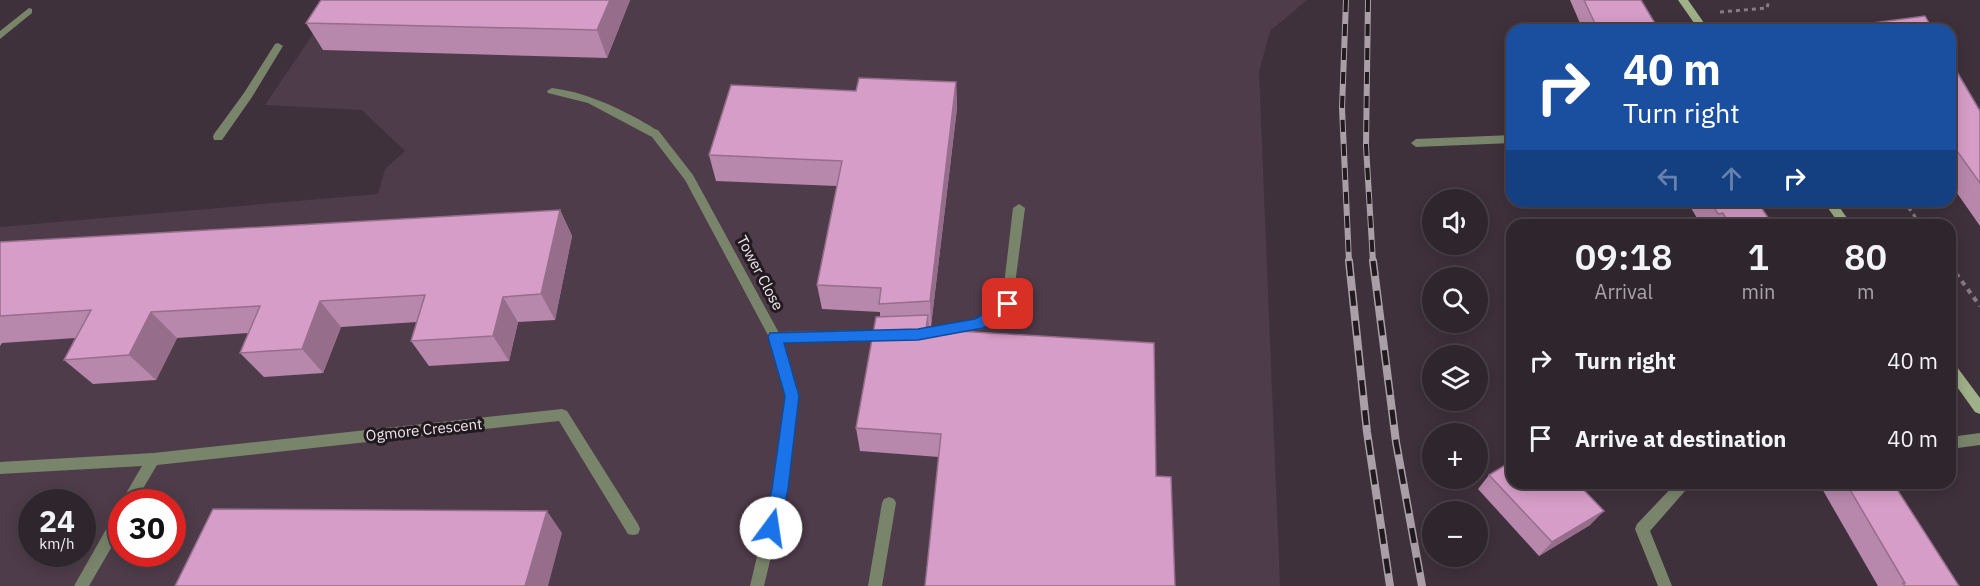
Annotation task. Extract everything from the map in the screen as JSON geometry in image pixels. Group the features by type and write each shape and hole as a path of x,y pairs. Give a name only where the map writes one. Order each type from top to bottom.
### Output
{"main road":[{"path":"1683,0 1700,24"},
{"path":"1956,375 1980,408"}],"street":[{"path":"0,36 29,11"},
{"path":"218,137 248,95 278,46"},
{"name":"Tower Close","path":"552,91 570,92 600,104 654,134 689,178 775,337 792,396 780,489 757,586"},
{"path":"1416,143 1506,140"},
{"path":"775,337 912,335 978,324 1008,304 1019,208"},
{"name":"Ogmore Crescent","path":"0,468 153,459 562,415 633,529"},
{"path":"1956,442 1980,439"},
{"path":"136,489 153,459"},
{"path":"1665,586 1642,529 1679,489"},
{"path":"875,586 889,502"},
{"path":"81,586 108,539"}],"path":[{"path":"1719,12 1767,8 1769,0"},
{"path":"1956,273 1980,306"}],"shaded area":[{"path":"336,0 1307,0 1270,31 1259,72 1280,586 0,586 0,227 378,194 385,169 405,151 362,110 265,105"}],"building":[{"path":"321,0 610,0 597,30 306,23"},
{"path":"1584,0 1641,0 1655,24 1595,24"},
{"path":"1925,16 1930,24 1865,24"},
{"path":"1956,70 1980,111 1980,183 1956,150"},
{"path":"859,78 956,82 930,301 879,304 881,288 817,285 842,161 709,155 731,85 856,91"},
{"path":"1714,207 1761,207 1769,219 1726,219 1723,213 1718,214"},
{"path":"560,210 541,294 503,297 493,336 411,341 425,295 320,301 302,349 240,353 260,306 151,312 129,355 64,360 91,310 0,316 0,242"},
{"path":"928,315 926,329 1154,343 1156,476 1171,477 1175,586 925,586 941,434 856,428 876,317"},
{"path":"1506,465 1506,489 1583,489 1604,511 1552,542 1489,475"},
{"path":"1850,489 1897,489 1959,586 1905,586 1903,583 1905,583"},
{"path":"213,509 547,511 525,586 175,586"}],"railway":[{"path":"1346,0 1342,108 1349,262"},
{"path":"1368,0 1366,146 1373,262"},
{"path":"1349,261 1367,432 1390,586"},
{"path":"1373,261 1396,442 1422,586"}],"route":[{"path":"771,528 780,489 792,396 775,337 918,335 978,324 1008,304"}]}
